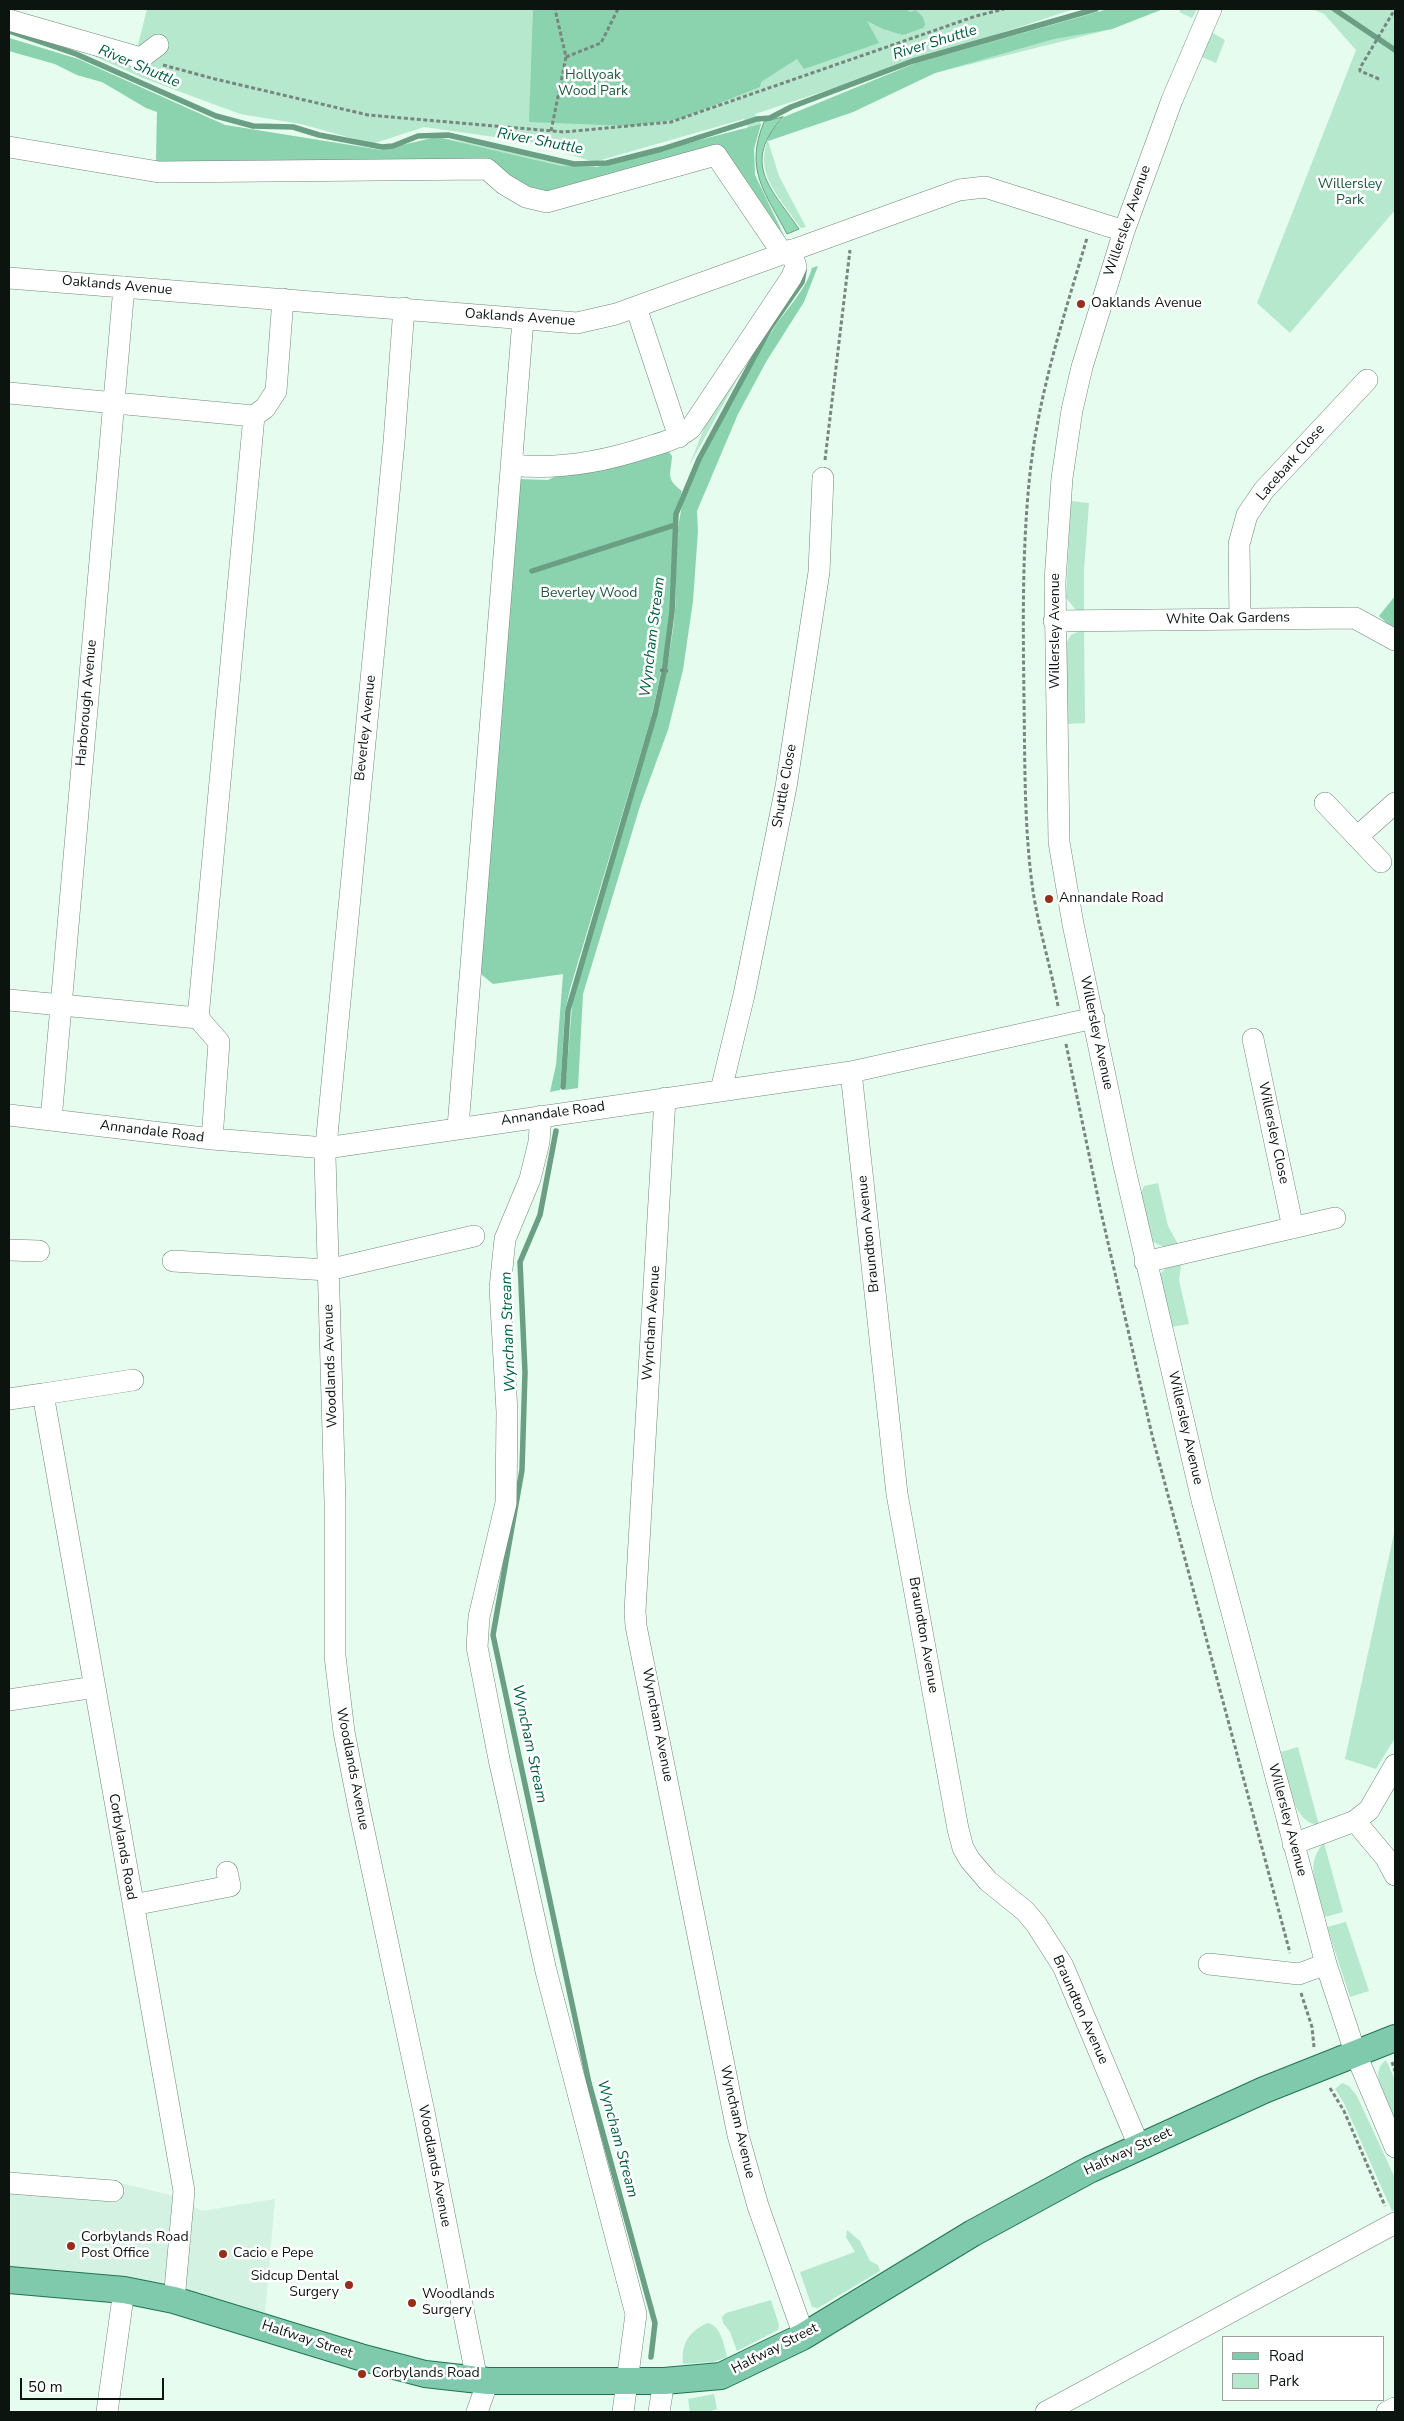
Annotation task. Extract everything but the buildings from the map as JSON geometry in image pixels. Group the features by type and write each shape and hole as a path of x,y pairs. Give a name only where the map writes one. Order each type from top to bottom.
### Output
{"main road":[{"name":"Halfway Street","path":"9,2280 124,2290 174,2300 360,2357 425,2374 483,2380 626,2381 664,2381 721,2376 804,2336 981,2228 1054,2188 1139,2146 1355,2052 1395,2038"}],"street":[{"name":"Willersley Avenue","path":"1211,9 1172,100 1124,230 1085,358 1072,410 1062,478 1056,540 1054,621 1059,842 1070,908 1146,1262 1202,1500 1326,1964 1355,2052 1395,2147"},
{"path":"9,20 141,58 158,45"},
{"path":"9,146 159,172 487,169 504,184 526,197 547,202 716,155 794,249 796,267 791,278 691,428 680,437 608,460 536,468 512,465"},
{"name":"Oaklands Avenue","path":"9,278 577,323 596,320 636,307 959,190 985,187 1124,230"},
{"name":"Harborough Avenue","path":"51,1120 124,287"},
{"path":"9,394 254,416 266,408 276,391 283,299"},
{"path":"636,307 680,437"},
{"name":"Beverley Avenue","path":"326,1148 394,442 404,308"},
{"path":"458,1127 523,320"},
{"name":"Lacebark Close","path":"1240,618 1239,544 1247,515 1264,490 1367,380"},
{"path":"198,1018 254,416"},
{"name":"Shuttle Close","path":"721,1090 744,995 786,787 819,572 823,478"},
{"name":"White Oak Gardens","path":"1054,621 1355,618 1395,640"},
{"path":"1325,802 1381,862"},
{"path":"1357,837 1395,803"},
{"path":"9,1000 198,1018 219,1042 212,1139"},
{"name":"Annandale Road","path":"9,1115 212,1139 326,1148 458,1127 851,1072 1094,1018"},
{"name":"Willersley Close","path":"1253,1039 1293,1228"},
{"name":"Braundton Avenue","path":"851,1072 897,1494 963,1848 988,1882 1025,1911 1041,1930 1059,1960 1071,1983 1139,2146"},
{"name":"Wyncham Avenue","path":"665,1098 635,1611 636,1626 738,2135 758,2206 804,2336"},
{"path":"543,1115 530,1179 506,1239 500,1288 507,1412 506,1503 479,1617 477,1647 499,1759 546,1971 636,2314 623,2412"},
{"name":"Woodlands Avenue","path":"326,1148 335,1502 337,1684 359,1808 483,2380"},
{"path":"1146,1262 1335,1218"},
{"path":"173,1261 328,1270 474,1236"},
{"path":"9,1250 39,1251"},
{"path":"9,1399 133,1380"},
{"name":"Corbylands Road","path":"43,1394 184,2191 174,2300"},
{"path":"9,1700 95,1687"},
{"path":"1293,1844 1356,1821 1369,1810 1395,1765"},
{"path":"1356,1821 1386,1858 1395,1874"},
{"path":"133,1905 230,1886 228,1872"},
{"path":"1209,1964 1296,1974 1326,1964"},
{"path":"9,2183 113,2192"},
{"path":"1046,2412 1394,2224"},
{"path":"107,2412 124,2290"},
{"path":"477,2412 483,2380"},
{"path":"659,2412 664,2381"},
{"path":"1387,2412 1395,2408"}],"path":[{"path":"551,131 566,57 555,9"},
{"path":"566,57 601,43 618,9"},
{"path":"141,58 216,80 368,115 564,132 671,122 966,20 1004,9"},
{"path":"1379,79 1360,71 1362,63 1395,10"},
{"path":"823,478 853,227"},
{"path":"660,670 668,671"},
{"path":"1062,1026 1101,1212 1154,1445 1296,1974 1312,2027 1312,2043 1332,2093 1344,2111 1394,2224"}],"shaded area":[{"path":"783,117 770,133 764,148 762,162 764,174 770,187 799,229 787,234 765,193 757,167 756,154 758,139 764,122"},
{"path":"9,2179 125,2184 170,2195 202,2211 275,2199 265,2314 9,2270"}],"green space":[{"name":"Hollyoak Wood Park","path":"147,9 1074,9 755,114 761,124 752,151 755,175 784,235 775,238 717,150 547,198 486,160 156,167 157,112 102,82 77,75 55,64 9,51 9,38 78,59 225,125 381,150 437,137 597,167 748,128 744,119 594,162 530,142 424,127 372,144 301,124 240,114 143,78 74,47 137,49"},
{"path":"533,9 906,9 910,12 916,10 923,17 925,25 923,28 903,35 883,29 867,21 879,43 804,69 797,59 761,82 760,87 680,119 631,126 529,122"},
{"path":"1108,9 1163,9 1112,29 1054,39 935,73 853,112 768,141 763,155 770,133 784,117 916,63"},
{"path":"1116,9 1163,9 1112,29 935,73 853,112 769,141 772,133 784,117 916,63"},
{"path":"1181,9 1197,9 1192,18 1179,12"},
{"name":"Willersley Park","path":"1312,9 1395,9 1395,210 1290,333 1257,303 1356,50 1324,14"},
{"path":"1211,32 1225,40 1216,63 1200,56"},
{"path":"9,38 78,59 225,125 381,150 437,137 561,166 597,167 761,124 754,149 755,175 781,230 779,230 717,150 547,198 505,179 156,167 157,112 146,108 102,82 77,75 55,64 9,51"},
{"path":"768,142 779,176 806,227 801,228 772,187 764,161"},
{"path":"818,266 804,302 766,362 738,414 697,511 698,531 693,601 683,670 668,730 640,806 583,994 578,1088 565,1090 573,994 657,711 665,674 674,624 678,531 684,500 689,484 707,446 739,387 777,323 805,285 812,268"},
{"path":"771,318 689,466 709,416"},
{"name":"Beverley Wood","path":"655,452 669,452 672,456 670,476 673,483 682,491 674,531 670,612 661,673 651,718 570,989 565,1011 560,1090 550,1092 556,1065 563,974 493,984 482,975 476,955 519,479 548,480 566,471"},
{"path":"1071,501 1089,503 1084,570 1084,612 1076,610 1066,598"},
{"path":"1395,596 1395,630 1379,616"},
{"path":"1084,629 1085,723 1067,724 1065,645 1071,635"},
{"path":"1158,1183 1168,1226 1179,1246 1164,1247 1151,1241 1141,1193 1144,1186"},
{"path":"1182,1259 1179,1280 1189,1324 1172,1327 1159,1275 1170,1264"},
{"path":"1395,1529 1395,1738 1376,1769 1345,1759"},
{"path":"1298,1747 1319,1825 1310,1822 1302,1816 1296,1807 1288,1785 1281,1752"},
{"path":"1324,1843 1343,1912 1325,1917 1316,1888 1313,1869 1314,1860"},
{"path":"1346,1922 1369,1991 1350,1997 1327,1927"},
{"path":"1386,2060 1395,2080 1395,2119 1384,2097 1379,2080 1378,2072"},
{"path":"1342,2083 1349,2086 1357,2096 1395,2178 1395,2210 1392,2211 1344,2103 1335,2089"},
{"path":"847,2230 860,2241 870,2261 878,2265 880,2271 818,2308 812,2307 800,2272 855,2252 846,2237"},
{"path":"771,2300 779,2325 778,2330 737,2351 730,2332 723,2323 722,2317 726,2313"},
{"path":"707,2323 716,2327 719,2331 727,2357 713,2362 683,2364 685,2344 695,2330"},
{"path":"714,2394 717,2409 707,2412 690,2412 688,2399"}],"waterway":[{"name":"River Shuttle","path":"9,31 76,54 216,116 253,126 293,127 319,135 382,147 393,146 418,136 448,135 574,164 607,163 662,149 757,119 770,118 791,107 913,61 1096,9"},
{"name":"River Shuttle","path":"1334,9 1395,50"},
{"name":"Wyncham Stream","path":"563,1087 568,1010 655,714 664,672 672,612 676,514 699,459 770,328 802,282 804,271"},
{"path":"532,571 675,525"},
{"name":"Wyncham Stream","path":"556,1131 540,1215 520,1262 525,1372 522,1470 493,1635 589,2083 655,2323 651,2357"}],"place":[{"name":"Oaklands Avenue","path":"1081,304"},
{"name":"Annandale Road","path":"1049,899"},
{"name":"Corbylands Road Post Office","path":"71,2246"},
{"name":"Cacio e Pepe","path":"223,2254"},
{"name":"Sidcup Dental Surgery","path":"349,2285"},
{"name":"Woodlands Surgery","path":"412,2303"},
{"name":"Corbylands Road","path":"362,2374"}]}
